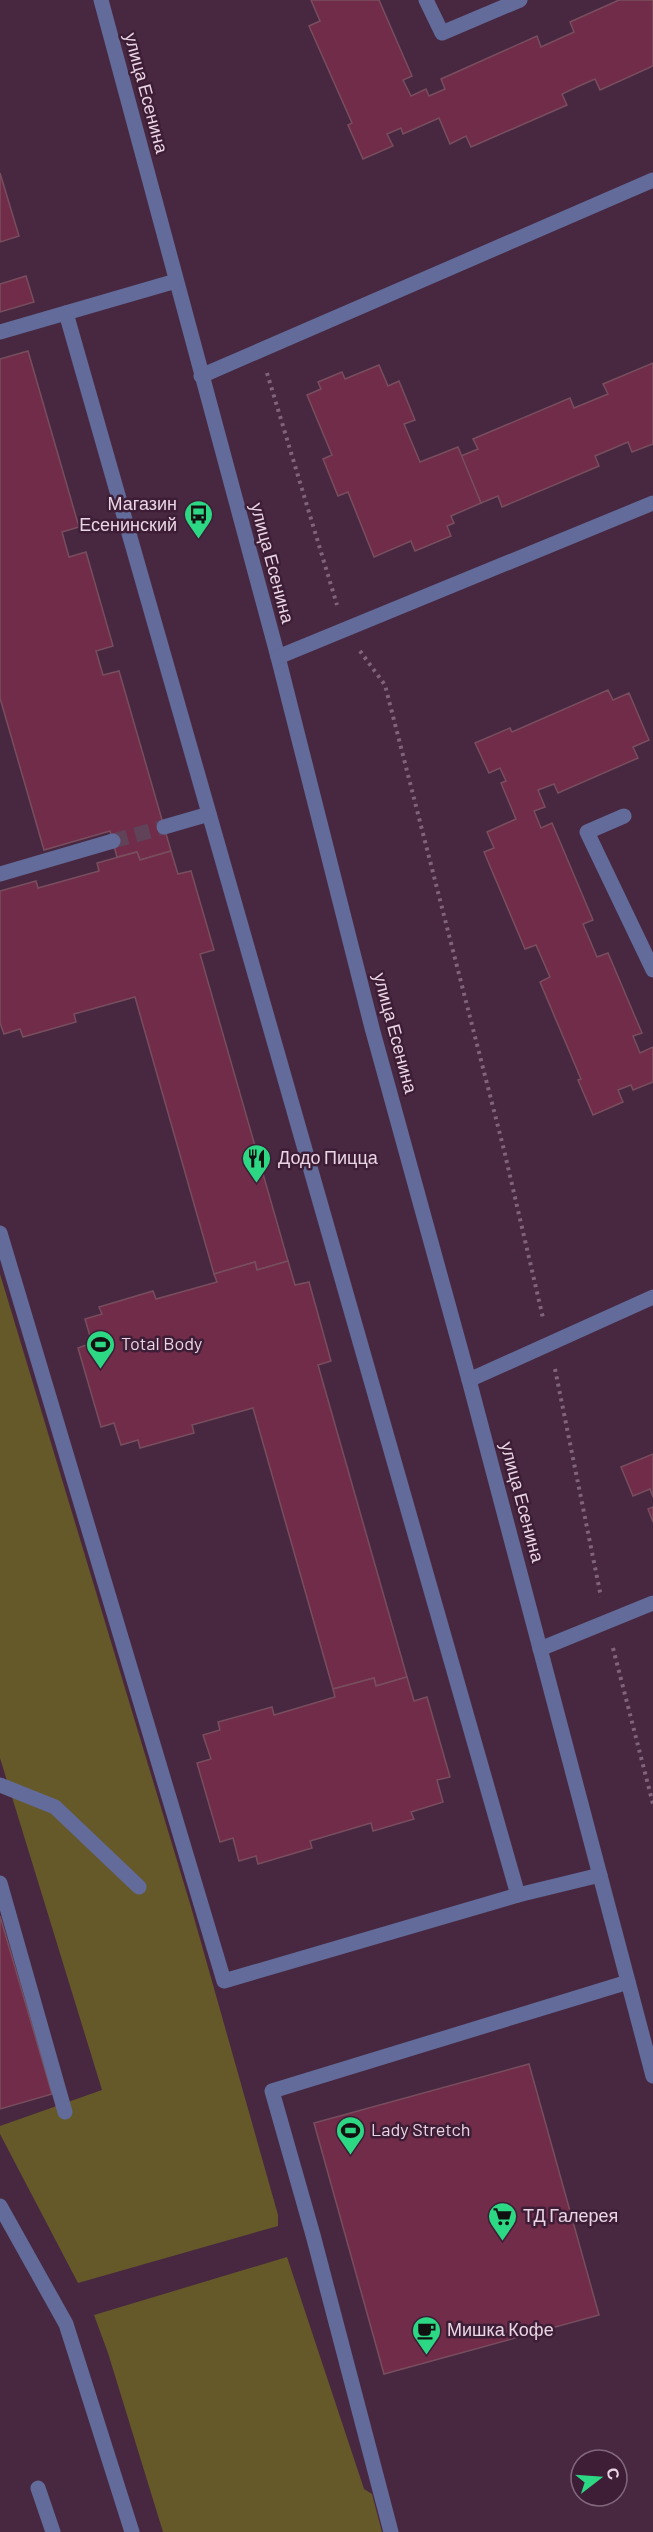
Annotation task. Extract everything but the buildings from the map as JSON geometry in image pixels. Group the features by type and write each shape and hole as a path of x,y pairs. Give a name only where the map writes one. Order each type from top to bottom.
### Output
{"street":[{"name":"улица Есенина","path":"101,0 278,657 372,1028 469,1380 653,2076"},
{"path":"426,0 442,33 520,0"},
{"path":"201,376 653,180"},
{"path":"0,332 176,281"},
{"path":"66,313 518,1895"},
{"path":"278,657 653,503"},
{"path":"164,826 209,814"},
{"path":"624,816 587,832 653,970"},
{"path":"0,874 113,841"},
{"path":"0,1233 224,1981 518,1895 600,1875"},
{"path":"469,1380 653,1297"},
{"path":"540,1649 653,1603"},
{"path":"0,1785 55,1807 139,1887"},
{"path":"0,1883 64,2112"},
{"path":"391,2532 313,2235 272,2091 628,1982"},
{"path":"0,2206 66,2324 132,2532"},
{"path":"38,2488 53,2532"}],"path":[{"path":"260,350 345,630 385,685 504,1150 550,1344 606,1622 653,1804"}],"shaded area":[{"path":"0,1274 191,1907 278,2215 278,2226 78,2283 0,2134 0,2126 102,2090 0,1758"},
{"path":"287,2257 364,2489 372,2494 382,2532 163,2532 108,2353 94,2315"}],"tunnel":[{"path":"113,841 164,827"}],"place":[{"name":"Магазин Есенинский","path":"198,540"},
{"name":"Додо Пицца","path":"257,1184"},
{"name":"Total Body","path":"100,1370"},
{"name":"Lady Stretch","path":"350,2156"},
{"name":"ТД Галерея","path":"502,2242"},
{"name":"Мишка Кофе","path":"426,2356"}]}
